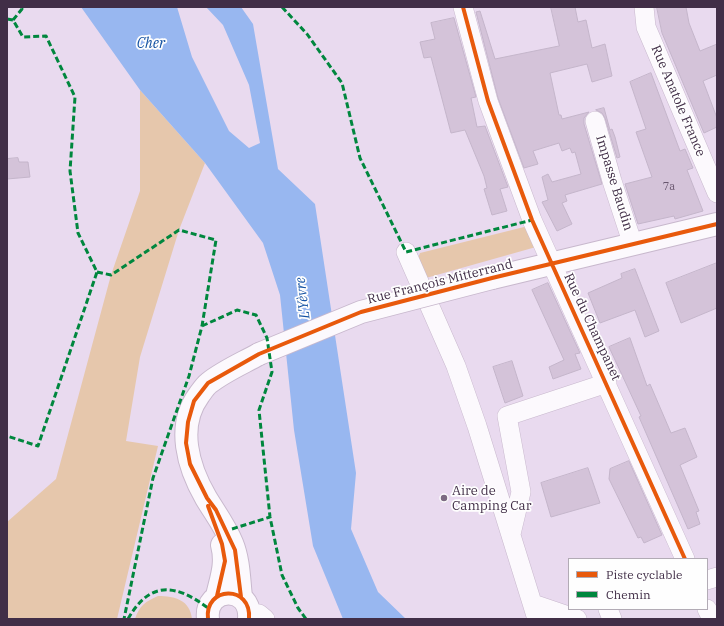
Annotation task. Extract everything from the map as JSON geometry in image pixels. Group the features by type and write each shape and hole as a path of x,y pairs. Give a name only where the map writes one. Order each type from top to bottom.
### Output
{"main road":[{"name":"Rue François Mitterrand","path":"207,498 190,464 186,443 188,422 194,401 208,383 259,354 362,312 492,278 717,224"},
{"path":"207,498 224,552 224,572 218,596 208,608 208,619"},
{"path":"207,498 216,510 235,550 251,612"},
{"path":"218,596 229,593 251,612"}],"street":[{"name":"Rue du Champanet","path":"463,7 488,101 532,220 607,383 685,558"},
{"name":"Rue Anatole France","path":"644,7 646,27 717,193"},
{"name":"Impasse Baudin","path":"595,121 612,181 633,245"},
{"path":"406,252 456,366 477,426 535,612 577,619"},
{"path":"511,535 521,492 507,416 607,383"},
{"path":"708,610 712,619"}],"shaded area":[{"path":"140,90 205,163 179,230 140,357 126,441 158,446 117,619 7,619 7,522 56,479 111,275 140,191"},
{"path":"524,227 530,229 536,247 426,278 418,258 420,253"},
{"path":"158,596 181,600 188,607 192,619 135,619 144,604"}],"water":[{"name":"Cher","path":"81,7 177,7 192,57 229,131 249,148 260,143 249,85 223,25 206,7 241,7 253,24 278,169 315,204 356,473 351,529 378,592 406,619 343,619 313,546 294,430 280,295 263,243 205,163 140,90"}],"building":[{"path":"551,7 575,7 578,22 586,20 592,48 605,44 612,76 592,82 587,64 550,73 559,115 561,115 562,119 589,112 584,118 584,124 602,184 565,195 567,201 562,203 572,224 557,231 542,202 548,200 542,177 548,174 552,182 581,174 575,152 572,153 570,148 562,151 559,143 533,151 538,164 524,168 498,98 476,12 480,11 495,59 559,46"},
{"path":"657,7 686,7 689,23 700,51 717,44 717,75 703,81 717,118 717,127 704,133 662,33"},
{"path":"454,18 476,97 471,98 477,127 485,126 508,187 500,189 507,211 492,215 484,189 487,188 484,176 465,130 451,133 431,57 424,58 420,42 435,39 431,23"},
{"path":"651,73 680,151 685,149 693,168 687,170 703,211 675,219 674,216 638,224 625,184 652,177 636,132 646,129 630,82"},
{"path":"604,108 610,130 612,129 615,137 620,157 617,158 605,118 602,113 596,110"},
{"path":"18,158 19,162 28,162 30,177 7,179 7,159"},
{"path":"717,263 717,308 681,323 666,283"},
{"path":"635,269 659,331 645,337 635,310 600,323 588,293 622,278 621,274"},
{"path":"548,283 580,353 575,354 581,369 553,379 549,367 564,360 532,290"},
{"path":"630,338 647,386 650,384 671,433 685,428 697,457 680,465 699,511 696,512 700,524 688,529 639,417 641,416 609,347"},
{"path":"512,361 523,396 505,403 493,367"},
{"path":"629,461 662,535 644,543 641,537 638,538 609,479 610,469"},
{"path":"588,468 600,503 551,517 541,483"}],"marked path":[{"path":"13,20 22,9 21,7"},
{"path":"282,7 307,34 342,83 360,158 406,252 532,220"},
{"path":"7,19 13,20 23,37 46,36 75,97 70,171 78,233 97,272 38,446 7,436"},
{"path":"97,272 111,275 179,230 216,240 202,326 189,376 153,478 124,619"},
{"path":"202,326 237,310 256,315 267,338 272,372 259,410 270,517 282,575 298,608 306,619"},
{"path":"232,529 270,517"},
{"path":"128,619 136,606 145,597 155,592 164,590 185,594 208,608"}],"cycle path":[{"path":"463,7 488,101 532,220 685,558"},
{"path":"241,597 235,550 216,510 207,498 190,464 186,443 188,422 194,401 208,383 259,354 361,312 492,278 717,224"},
{"path":"208,506 222,544 225,561 217,596"},
{"path":"208,619 209,608 213,600 220,595 228,594 236,595 243,600 248,608 249,619"}],"place":[{"name":"Aire de Camping Car","path":"444,498"}],"water label":[{"name":"L'Yèvre","path":"303,298"}]}
